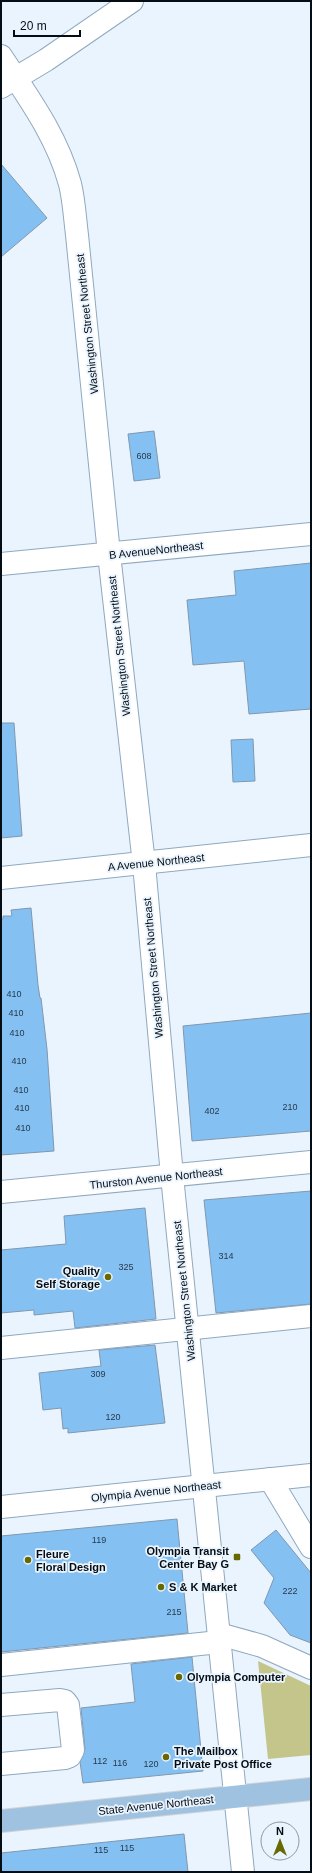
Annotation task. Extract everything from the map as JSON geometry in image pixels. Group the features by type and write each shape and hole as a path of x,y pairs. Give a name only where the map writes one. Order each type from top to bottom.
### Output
{"main road":[{"name":"State Avenue Northeast","path":"1,1821 311,1790"}],"street":[{"path":"8,82 46,60 132,1"},
{"name":"Washington Street Northeast","path":"1,56 8,82 43,119 56,143 70,185 89,339 109,554 144,864 172,1176 243,1872"},
{"name":"B AvenueNortheast","path":"1,564 311,534"},
{"name":"A Avenue Northeast","path":"1,878 144,864 311,845"},
{"name":"Thurston Avenue Northeast","path":"1,1192 311,1162"},
{"path":"1,1348 311,1316"},
{"name":"Olympia Avenue Northeast","path":"1,1506 311,1476"},
{"path":"270,1479 311,1547"},
{"path":"1,1665 219,1638 262,1646 311,1668"},
{"path":"1,1705 60,1700 65,1702 68,1705 73,1750 70,1756 65,1758 1,1764"}],"green space":[{"path":"258,1661 311,1686 311,1755 268,1759"}],"building":[{"path":"1,164 47,218 1,257"},
{"path":"154,431 160,478 134,481 128,434"},
{"path":"311,563 311,709 249,714 244,661 193,665 187,600 236,595 234,571"},
{"path":"1,723 14,723 22,836 1,838"},
{"path":"253,739 255,781 233,782 231,740"},
{"path":"31,908 38,985 47,1049 54,1151 1,1155 1,919 3,919 3,916 12,916 11,910"},
{"path":"311,1013 311,1131 192,1141 183,1026"},
{"path":"311,1191 311,1304 216,1313 204,1200"},
{"path":"145,1208 156,1319 75,1328 73,1311 34,1315 34,1310 1,1313 1,1250 66,1244 64,1216"},
{"path":"155,1345 165,1423 68,1433 68,1428 63,1429 61,1408 43,1410 39,1373 101,1366 99,1350"},
{"path":"177,1519 188,1633 1,1652 1,1536"},
{"path":"276,1530 311,1573 311,1643 290,1635 264,1603 274,1578 251,1550"},
{"path":"192,1657 203,1771 83,1783 80,1762 85,1749 81,1708 135,1702 131,1664"},
{"path":"184,1834 188,1872 1,1872 1,1853"}],"place":[{"name":"Quality Self Storage","path":"108,1277"},
{"name":"Olympia Transit Center Bay G","path":"237,1557"},
{"name":"Fleure Floral Design","path":"28,1560"},
{"name":"S & K Market","path":"161,1587"},
{"name":"Olympia Computer","path":"179,1677"},
{"name":"The Mailbox Private Post Office","path":"166,1757"}]}
